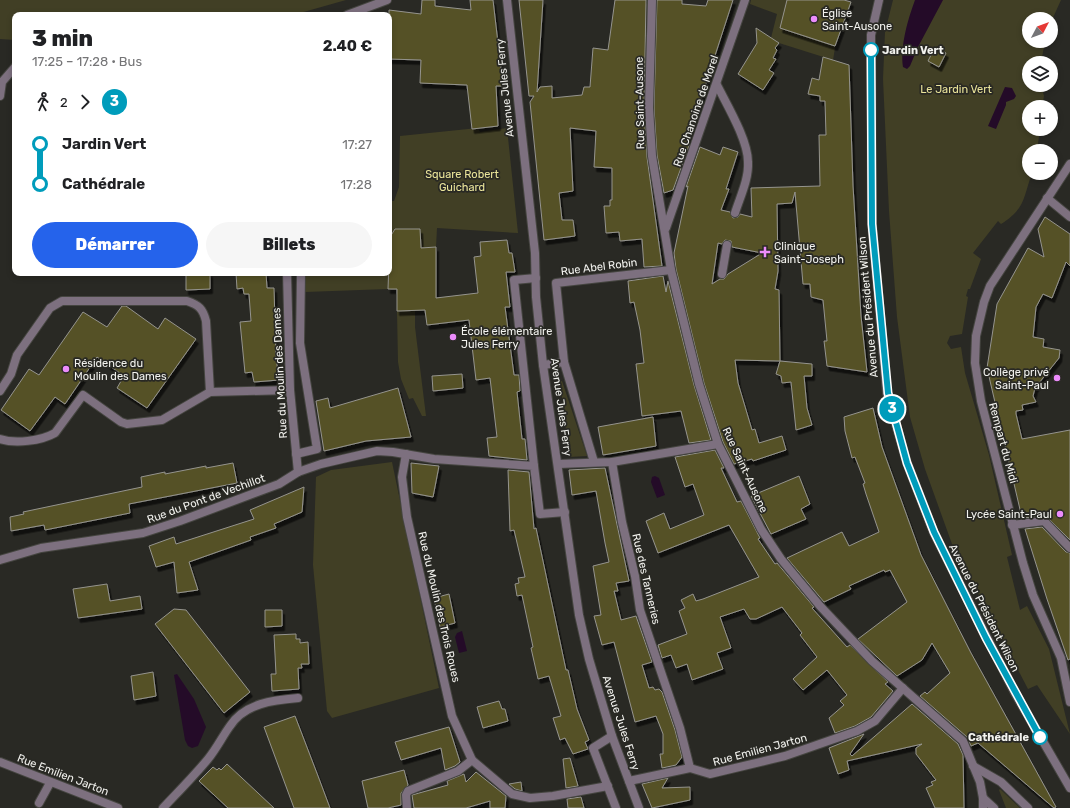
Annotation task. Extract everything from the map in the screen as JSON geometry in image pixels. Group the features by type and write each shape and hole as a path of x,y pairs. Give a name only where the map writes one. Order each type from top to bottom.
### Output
{"street":[{"path":"356,12 386,0"},
{"name":"Avenue Jules Ferry","path":"507,0 535,253 543,365 579,615 589,659 612,736 639,808"},
{"name":"Rue Saint-Ausone","path":"652,0 650,136 672,270 699,384 718,444 761,529 781,559 820,606 872,661 963,741 974,766 983,798 983,808"},
{"name":"Rue Chanoine de Morel","path":"665,229 745,0"},
{"name":"Avenue du Président Wilson","path":"879,0 871,35 872,224 888,393 907,463 934,532 1015,693 1070,788"},
{"path":"0,96 2,82 12,70"},
{"path":"716,86 733,116 746,150 748,162 747,175 735,213"},
{"name":"Rempart du Midi","path":"1070,164 990,286 984,302 976,336 974,363 981,401 995,450 1012,525 1033,595 1061,658 1070,702"},
{"path":"1047,198 1070,217"},
{"path":"722,274 727,245"},
{"name":"Rue Abel Robin","path":"564,362 556,283 672,270"},
{"name":"Rue du Moulin des Dames","path":"287,276 290,390 298,472"},
{"path":"296,454 318,449 300,343 301,276"},
{"path":"536,278 514,280 534,466 540,514 565,512"},
{"path":"0,391 11,374 17,355 50,308 55,304 62,301 187,301 198,305 203,310 206,321 210,392"},
{"path":"543,365 564,362 594,462"},
{"path":"0,439 10,442 49,437 55,433 83,395 126,424 162,420 210,392 290,390"},
{"path":"558,464 612,462 718,444"},
{"name":"Rue du Pont de Vechillot","path":"0,560 40,548 143,533 180,521 279,484 298,472 329,461 377,451 393,452 434,459 534,466"},
{"name":"Rue du Moulin des Trois Roues","path":"406,454 402,477 407,517 452,716 472,760"},
{"name":"Rue des Tanneries","path":"612,462 622,522 635,576 640,610 680,728 690,768"},
{"path":"1012,525 1044,521 1070,548"},
{"name":"Rue Emilien Jarton","path":"628,781 690,768 710,774 785,756 857,731 875,722 903,688"},
{"path":"163,808 202,767 218,747 231,724 242,714 260,704 298,698"},
{"path":"612,736 593,748 616,808"},
{"path":"406,808 406,795 408,791 458,771 472,760 512,794 530,798 553,796 608,786"},
{"name":"Rue Emilien Jarton","path":"0,762 50,783 118,808"},
{"path":"974,766 1001,782 1028,808"},
{"path":"39,803 50,783"},
{"path":"983,798 994,808"}],"green space":[{"path":"0,0 346,0 304,12 12,12 12,40 0,39"},
{"path":"751,0 789,0 785,5 787,5 781,24 836,42 833,60 779,43 771,38 777,14 750,4"},
{"name":"Le Jardin Vert","path":"893,0 1061,0 1056,12 1022,12 1022,48 1044,48 1042,56 1022,56 1022,92 1043,92 1044,96 1043,100 1022,100 1022,136 1039,136 1038,144 1022,144 1022,180 1030,180 1025,196 1015,213 1001,224 998,221 973,253 981,259 966,296 968,297 962,334 950,336 947,343 951,349 961,347 965,373 989,455 1012,555 1007,557 1020,610 1027,606 1049,649 1070,734 1037,685 1028,689 952,544 925,469 910,417 897,317 889,211 883,79 885,32"},
{"name":"Square Robert Guichard","path":"478,128 480,132 507,128 518,233 437,228 436,247 421,248 420,229 395,229 392,234 392,201 394,201 399,187 400,136"},
{"path":"304,276 388,276 388,289 305,292"},
{"path":"415,310 415,327 426,416 422,416 413,398 409,399 401,379 398,362 397,311"},
{"path":"560,381 562,381 587,456 569,457"},
{"path":"392,462 439,688 332,718 327,711 313,565 316,477 331,470"},
{"path":"1000,789 1020,808 1006,808 999,790"}],"shaded area":[{"path":"915,0 943,0 918,47 910,66 907,69 903,67 903,50 907,24"},
{"path":"1005,87 1012,88 1016,96 1014,99 1006,102 996,129 988,126"},
{"path":"655,476 659,478 665,495 657,498 651,482 652,477"},
{"path":"462,631 467,651 459,653 455,637 457,633"},
{"path":"177,674 194,699 206,727 198,746 192,748 188,746 185,740 174,675"}],"building":[{"path":"422,0 435,0 435,6 471,10 470,0 493,0 503,86 496,86 498,126 472,129 467,85 420,83 421,60 392,59 392,12 389,12 389,10 421,14"},
{"path":"519,0 543,0 537,92 540,87 552,86 552,98 582,95 584,87 590,87 593,48 608,50 615,0 646,0 644,108 647,157 662,266 644,267 642,239 620,241 619,232 606,233 604,206 610,206 610,200 612,200 612,168 594,167 596,131 570,128 573,191 559,193 562,220 573,220 575,236 544,240 530,102 534,96 529,96"},
{"path":"657,0 682,0 682,4 706,6 708,0 733,0 687,142 690,143 673,190 664,193 657,155 654,108"},
{"name":"Église Saint-Ausone","path":"787,0 844,0 851,2 835,46 780,28"},
{"path":"756,28 779,43 775,48 777,50 773,58 776,59 769,70 774,73 763,90 738,74 757,43"},
{"path":"935,47 946,53 939,67 928,61"},
{"name":"Clinique Saint-Joseph","path":"823,57 849,65 853,186 861,316 867,372 827,366 824,341 827,341 823,300 811,297 810,284 803,284 795,192 792,203 777,204 778,271 775,289 779,290 780,361 735,360 738,383 752,430 755,429 759,443 782,436 786,450 753,461 752,459 734,464 723,442 704,383 676,269 674,253 688,186 686,187 700,147 720,155 723,147 738,152 726,189 729,189 721,210 730,212 733,218 738,217 740,214 752,217 751,188 820,186 819,135 826,135 825,101 820,101 820,96 808,94 812,78 819,80","holes":["725,240 731,241 732,247 762,253 728,274 724,279 720,279 712,284 718,243 722,244"]},
{"path":"1045,217 1070,234 1070,266 1066,262 1052,298 1043,294 1036,307 1033,337 1044,339 1043,347 1060,350 1059,358 1035,388 1033,396 1036,402 1022,405 1023,410 1016,411 1016,414 1022,439 1070,430 1070,540 1046,516 1022,518 987,368 997,304 1028,248 1044,257 1038,229"},
{"path":"395,229 420,229 421,248 436,247 436,298 478,293 474,257 481,256 480,242 507,240 509,253 512,253 515,272 506,272 510,307 505,307 514,375 519,375 520,391 517,392 522,439 525,439 527,460 489,456 487,438 497,437 490,378 476,380 469,320 427,325 425,310 397,311 397,289 388,289 388,276 392,276 392,234"},
{"path":"186,276 210,276 210,289 186,290"},
{"path":"236,276 266,276 267,288 274,288 276,357 279,380 254,382 252,372 245,373 240,322 251,321 249,294 244,294 243,288 237,289"},
{"path":"663,276 666,292 668,281 694,385 711,440 689,443 681,411 642,416 636,364 644,363 640,330 634,302 630,303 628,281"},
{"name":"Résidence du Moulin des Dames","path":"122,306 126,306 158,329 165,318 196,339 147,408 117,388 124,376 97,357 65,404 55,397 30,431 1,410 29,369 39,375 83,312 107,327"},
{"path":"780,361 812,364 812,376 804,376 807,408 812,425 796,430 791,382 782,383 781,376 776,374"},
{"path":"462,374 463,388 433,391 432,376"},
{"path":"398,388 411,437 366,441 324,451 316,401 328,398 330,408"},
{"path":"873,408 882,447 921,555 971,653 1056,807 1054,808 978,743 971,746 967,737 920,696 925,692 927,694 950,673 932,643 922,660 897,676 858,639 907,602 890,570 885,572 884,570 849,586 851,589 824,602 787,558 842,532 849,546 879,532 863,484 865,483 855,457 852,458 845,431 844,417"},
{"path":"653,417 656,446 603,455 598,427"},
{"path":"715,450 724,468 721,468 737,502 741,501 760,538 758,539 775,564 777,563 814,607 812,608 847,647 850,645 888,682 885,684 893,691 871,717 855,726 835,733 829,718 844,705 840,701 847,695 827,670 803,690 793,679 817,657 800,635 802,633 782,607 756,619 750,619 744,609 720,617 731,648 717,653 723,669 692,680 687,664 676,668 671,655 662,658 658,645 687,634 679,611 685,608 681,600 693,594 696,601 703,599 759,577 729,525 658,553 646,521 664,513 670,529 704,515 693,484 685,487 675,457"},
{"path":"233,463 237,483 129,504 130,513 45,530 44,525 11,531 10,517 24,514 23,512 142,487 141,477 165,472 165,474 206,466 206,468"},
{"path":"411,463 439,466 433,497 412,493"},
{"path":"605,468 629,581 616,583 618,591 614,591 621,620 636,616 652,662 642,665 649,688 653,687 655,690 659,689 662,692 675,730 682,757 676,765 662,768 660,754 663,754 663,734 656,716 635,722 614,642 602,645 594,616 601,615 593,566 609,562 596,491 572,495 569,470"},
{"path":"508,470 529,472 534,529 536,528 566,670 568,670 577,709 589,740 585,742 588,749 573,754 565,738 560,740 553,718 561,716 549,676 538,679 522,595 517,596 515,584 519,583 518,578 525,577 514,530 510,531"},
{"path":"799,476 810,504 801,509 806,519 771,534 751,496"},
{"path":"304,487 302,512 274,524 276,528 250,537 251,540 189,562 198,590 177,593 174,562 156,567 149,546 174,537 176,544 254,519 250,510"},
{"path":"1042,527 1066,552 1070,553 1070,659 1068,660 1025,529"},
{"path":"107,584 110,601 140,596 142,609 78,618 73,589"},
{"path":"449,594 455,623 440,627 434,598"},
{"path":"174,609 186,610 250,692 224,713 155,624"},
{"path":"265,610 282,610 282,626 265,627"},
{"path":"296,634 296,639 300,639 300,643 308,642 309,664 301,664 302,668 298,668 299,689 272,691 271,674 276,674 274,635"},
{"path":"153,672 156,696 134,700 131,676"},
{"path":"499,701 502,709 505,709 508,721 483,728 477,707"},
{"path":"912,704 958,744 963,755 964,808 935,808 926,788 933,785 931,782 936,780 916,754 916,748 922,744 847,761 849,770 838,774 829,748 864,734 850,754 852,756"},
{"path":"295,716 330,808 294,808 264,727"},
{"path":"449,727 460,762 455,766 445,770 441,748 401,760 395,742"},
{"path":"570,758 578,786 566,788 563,759"},
{"path":"227,764 274,808 228,808 199,781 213,767 217,770 219,768 221,770"},
{"path":"404,770 408,785 401,793 401,805 388,808 368,808 362,781"},
{"path":"476,772 506,796 505,808 490,808 490,801 466,808 414,808 412,795 448,785 447,781 464,774 466,782"},
{"path":"668,778 662,788 690,787 690,800 652,808 642,784"},
{"path":"521,782 522,791 515,789 509,784"},
{"path":"581,797 584,808 568,808 567,799"}],"bus line":[{"name":"3","path":"871,50 870,126 872,224 888,393 907,463 934,532 986,638 1040,737"}],"place":[{"name":"Église Saint-Ausone","path":"814,19"},
{"name":"Jardin Vert","path":"871,50"},
{"name":"Clinique Saint-Joseph","path":"765,252"},
{"name":"École élémentaire Jules Ferry","path":"453,337"},
{"name":"Résidence du Moulin des Dames","path":"66,369"},
{"name":"Collège privé Saint-Paul","path":"1057,378"},
{"name":"Lycée Saint-Paul","path":"1060,514"},
{"name":"Cathédrale","path":"1040,737"}]}
